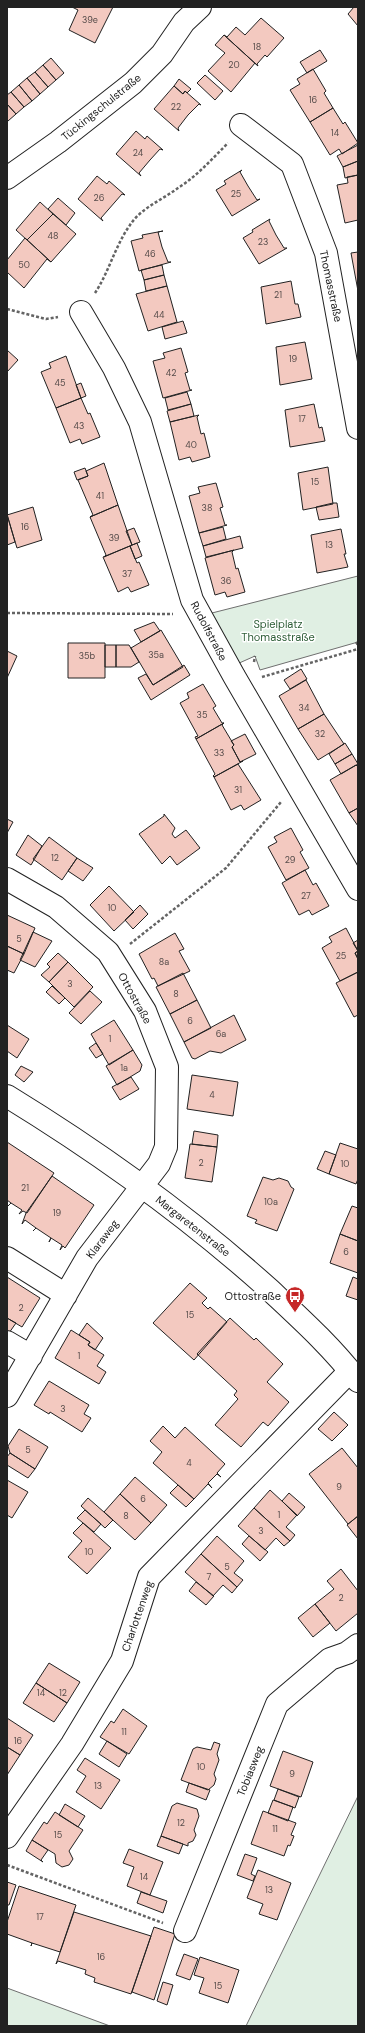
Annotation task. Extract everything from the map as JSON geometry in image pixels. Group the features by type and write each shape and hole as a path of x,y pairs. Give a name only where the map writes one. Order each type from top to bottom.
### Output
{"street":[{"name":"Tückingschulstraße","path":"7,178 58,142 133,83 162,54 184,22 200,7"},
{"name":"Thomasstraße","path":"241,125 292,164 326,253 358,428"},
{"name":"Rudolfstraße","path":"81,312 114,368 140,422 192,600 238,684 358,889"},
{"name":"Ottostraße","path":"7,879 56,907 108,952 145,1011 167,1067 166,1147 159,1164 142,1186"},
{"name":"Margaretenstraße","path":"7,1096 74,1137 142,1186 237,1260 319,1336 354,1376"},
{"name":"Klaraweg","path":"7,1396 87,1258 142,1186"},
{"path":"7,1258 66,1295"},
{"path":"7,1342 30,1356"},
{"name":"Charlottenweg","path":"7,1836 72,1744 122,1661 149,1577 354,1376"},
{"name":"Tobiasweg","path":"185,1931 277,1704 330,1659 347,1653 358,1645"}],"path":[{"path":"7,309 46,319 81,312 102,282 116,249 130,224 142,211 178,188 197,173 230,142 241,125"},
{"path":"7,613 200,614"},
{"path":"356,642 358,646"},
{"path":"238,684 358,649"},
{"path":"112,958 226,868 270,814 297,785"},
{"path":"7,1865 185,1931"}],"green space":[{"name":"Spielplatz Thomasstraße","path":"358,576 358,642 260,670 255,656 237,664 208,614"},
{"path":"358,1796 358,2026 246,2026"},
{"path":"7,1988 110,2026 7,2026"}],"building":[{"path":"72,7 113,7 95,43 69,30 78,10"},
{"path":"354,7 358,7 358,26 348,14"},
{"path":"261,18 284,38 267,57 265,55 257,64 258,66 224,35 227,37 236,27 245,35"},
{"path":"224,35 255,63 231,92 208,71 225,53 215,45"},
{"path":"320,50 327,61 307,73 300,62"},
{"path":"51,58 64,73 56,80 43,65"},
{"path":"43,65 56,80 48,87 35,72"},
{"path":"313,69 326,91 324,93 333,108 310,122 290,90 300,84 297,79"},
{"path":"35,72 48,87 40,94 27,78"},
{"path":"205,75 223,91 215,100 197,83"},
{"path":"27,78 40,94 32,101 19,85"},
{"path":"179,79 191,89 187,93 185,91 183,94 174,86"},
{"path":"19,85 32,101 24,107 11,92"},
{"path":"174,86 183,94 185,91 201,105 199,104 188,115 178,128 179,131 154,109"},
{"path":"11,92 24,107 16,114 7,104 7,95"},
{"path":"7,104 16,114 8,121 7,120"},
{"path":"333,108 343,124 345,122 358,143 342,154 339,149 330,155 310,122"},
{"path":"136,131 145,139 147,136 163,150 160,149 139,173 141,176 116,154"},
{"path":"358,145 358,161 343,167 337,156"},
{"path":"358,161 358,175 345,178 343,167"},
{"path":"242,170 240,172 248,186 257,200 260,199 232,216 216,190 226,184 224,181"},
{"path":"358,175 358,220 345,223 337,185 348,183 347,177"},
{"path":"97,176 107,184 109,181 125,195 122,194 101,218 103,221 78,199"},
{"path":"58,198 75,213 66,225 48,209"},
{"path":"40,202 53,214 27,240 16,230"},
{"path":"53,214 76,234 51,262 27,240"},
{"path":"270,219 269,221 276,235 284,248 287,248 259,264 243,238 253,232 252,230"},
{"path":"163,231 158,232 168,262 171,262 139,271 131,241 143,238 142,235"},
{"path":"25,238 51,262 47,259 24,288 7,272 7,260"},
{"path":"358,252 358,291 351,253"},
{"path":"162,265 164,275 144,280 141,270"},
{"path":"164,275 167,286 146,291 144,280"},
{"path":"291,281 295,304 298,304 301,317 266,324 261,287"},
{"path":"167,286 177,322 148,331 136,294"},
{"path":"183,321 187,333 165,339 162,327"},
{"path":"305,342 312,379 280,385 276,347"},
{"path":"181,348 188,372 185,373 190,390 192,390 163,398 153,361 165,358 163,353"},
{"path":"7,350 18,360 7,372"},
{"path":"66,356 81,398 56,408 41,372 51,368 49,363"},
{"path":"81,383 86,396 81,398 76,385"},
{"path":"187,392 191,404 168,410 165,398"},
{"path":"81,398 88,414 90,413 100,437 82,444 80,439 70,443 56,408"},
{"path":"191,404 194,416 170,422 167,411"},
{"path":"314,404 319,428 322,427 325,441 290,447 285,410"},
{"path":"199,415 197,417 201,434 204,433 210,457 192,462 190,457 179,460 170,422"},
{"path":"104,463 118,505 90,517 93,515 78,480 88,476 86,471"},
{"path":"328,467 333,504 303,510 298,473"},
{"path":"85,468 88,476 77,480 74,472"},
{"path":"216,483 223,507 220,508 225,525 227,525 199,533 189,496 200,493 198,487"},
{"path":"337,503 339,517 319,520 316,507"},
{"path":"118,505 132,545 104,557 106,555 90,517"},
{"path":"33,507 42,540 17,548 7,515"},
{"path":"7,514 15,542 7,545"},
{"path":"223,527 226,539 203,546 199,533"},
{"path":"134,528 140,542 132,545 126,531"},
{"path":"341,529 346,554 344,554 348,567 317,573 311,535"},
{"path":"240,536 243,548 206,557 203,546"},
{"path":"137,543 142,556 135,559 130,546"},
{"path":"130,546 149,585 131,592 128,587 118,592 103,557"},
{"path":"234,550 232,552 236,569 238,568 245,592 227,597 225,592 215,595 205,558"},
{"path":"154,622 160,631 141,642 134,630"},
{"path":"161,630 183,667 153,685 131,648"},
{"path":"68,643 105,643 105,678 68,678"},
{"path":"105,645 116,645 116,667 105,667"},
{"path":"116,645 129,645 139,662 131,667 116,667"},
{"path":"7,651 17,656 7,678"},
{"path":"184,665 190,675 151,700 138,678 146,674 153,685"},
{"path":"301,669 307,679 290,689 284,680"},
{"path":"306,680 324,714 298,729 279,696"},
{"path":"203,684 216,706 213,708 222,723 224,723 196,739 195,737 198,736 180,703 189,698 187,693"},
{"path":"324,714 344,744 318,760 298,729"},
{"path":"224,723 222,725 234,745 232,747 240,762 243,761 214,777 213,776 215,774 196,739"},
{"path":"245,734 256,754 240,762 232,747 234,745 231,741"},
{"path":"345,743 352,754 335,764 329,754"},
{"path":"352,754 358,764 341,774 335,764"},
{"path":"238,764 261,800 244,810 241,805 231,810 214,777"},
{"path":"356,765 358,767 358,808 349,813 330,780"},
{"path":"358,808 358,826 349,813"},
{"path":"164,814 175,828 172,834 175,838 186,830 200,848 177,865 170,856 162,864 139,834 164,816"},
{"path":"7,819 13,822 7,833"},
{"path":"291,828 303,850 300,852 309,868 286,880 268,847 277,842 274,837"},
{"path":"28,835 42,846 31,865 16,855"},
{"path":"49,837 77,858 62,880 33,859"},
{"path":"77,858 93,868 83,881 68,871"},
{"path":"305,870 313,885 316,883 329,906 312,915 309,910 299,915 282,883"},
{"path":"109,886 134,912 114,931 90,905"},
{"path":"140,905 148,914 133,929 125,920"},
{"path":"7,915 35,928 24,954 7,946"},
{"path":"346,928 358,951 355,953 358,959 358,972 340,981 322,948 332,942 329,937"},
{"path":"33,932 52,941 35,967 20,960"},
{"path":"175,933 184,949 179,951 190,971 158,986 154,978 152,979 139,954"},
{"path":"358,940 358,951 353,943"},
{"path":"7,946 24,954 14,973 7,970"},
{"path":"358,951 358,959 355,953"},
{"path":"58,953 68,962 49,982 41,975 50,967 47,964"},
{"path":"68,962 93,987 74,1007 49,982"},
{"path":"358,972 358,1015 354,1017 336,983"},
{"path":"183,973 197,1000 170,1014 156,987"},
{"path":"52,986 65,998 59,1004 46,992"},
{"path":"90,991 102,1002 81,1024 69,1013"},
{"path":"197,1000 211,1028 184,1042 170,1014"},
{"path":"234,1015 246,1040 221,1053 210,1051 195,1059 192,1058 184,1042"},
{"path":"114,1020 133,1050 109,1065 91,1034"},
{"path":"7,1025 29,1039 17,1058 7,1051"},
{"path":"96,1043 103,1054 96,1058 89,1048"},
{"path":"133,1050 142,1065 140,1071 117,1085 106,1066"},
{"path":"21,1066 33,1072 24,1082 15,1075"},
{"path":"192,1075 238,1082 233,1116 187,1109"},
{"path":"131,1077 139,1089 120,1100 112,1087"},
{"path":"194,1131 218,1135 217,1147 192,1144"},
{"path":"7,1142 54,1173 27,1213 23,1211 19,1214 22,1210 7,1200"},
{"path":"340,1143 358,1149 358,1179 356,1184 329,1174"},
{"path":"190,1144 217,1147 212,1182 185,1178"},
{"path":"325,1151 336,1155 329,1174 317,1169"},
{"path":"52,1176 94,1205 65,1248 63,1246 60,1250 62,1245 25,1220 22,1224 26,1213"},
{"path":"263,1177 273,1180 279,1178 288,1181 294,1189 277,1231 255,1223 257,1220 247,1216"},
{"path":"352,1206 358,1208 358,1241 340,1234"},
{"path":"340,1234 358,1241 358,1273 330,1263"},
{"path":"7,1277 40,1298 22,1327 7,1318"},
{"path":"353,1277 358,1279 358,1300 346,1296"},
{"path":"190,1283 207,1298 202,1303 208,1309 210,1307 227,1322 194,1360 153,1323"},
{"path":"7,1318 16,1323 9,1333 7,1331"},
{"path":"230,1318 254,1340 256,1338 283,1364 267,1382 289,1402 268,1426 263,1422 241,1447 215,1425 238,1399 234,1395 237,1391 197,1354"},
{"path":"87,1323 103,1338 95,1350 88,1345 90,1342 79,1335"},
{"path":"71,1330 90,1342 88,1345 104,1355 97,1366 106,1372 99,1384 55,1358"},
{"path":"49,1381 89,1405 84,1414 91,1418 82,1432 50,1412 49,1414 34,1405"},
{"path":"334,1412 348,1425 332,1441 318,1429"},
{"path":"163,1426 175,1438 185,1427 225,1464 217,1473 221,1477 217,1474 208,1483 212,1488 208,1484 194,1499 153,1463 162,1452 150,1441"},
{"path":"19,1429 48,1447 35,1469 10,1453 8,1446"},
{"path":"342,1448 358,1468 358,1516 348,1524 309,1474"},
{"path":"10,1453 35,1469 28,1478 7,1465 7,1457"},
{"path":"135,1477 167,1505 151,1523 120,1494"},
{"path":"7,1480 28,1492 12,1518 7,1515"},
{"path":"178,1485 194,1499 186,1507 170,1493"},
{"path":"270,1490 297,1515 286,1527 295,1535 290,1541 254,1508"},
{"path":"289,1493 305,1507 297,1516 282,1501"},
{"path":"120,1494 151,1523 135,1540 104,1512"},
{"path":"88,1498 113,1520 105,1528 81,1506"},
{"path":"254,1508 290,1541 284,1546 276,1538 265,1550 238,1526"},
{"path":"85,1510 101,1524 94,1532 77,1518"},
{"path":"358,1516 358,1539 347,1525"},
{"path":"83,1523 111,1548 87,1574 68,1557 82,1541 73,1533"},
{"path":"217,1536 244,1561 234,1573 243,1580 237,1587 201,1554"},
{"path":"249,1536 268,1552 260,1561 242,1544"},
{"path":"201,1554 237,1587 232,1593 223,1585 213,1596 185,1572"},
{"path":"341,1569 358,1591 358,1613 336,1631 315,1604 334,1589 327,1581"},
{"path":"196,1582 214,1596 206,1605 189,1591"},
{"path":"315,1604 330,1623 313,1637 298,1618"},
{"path":"49,1663 80,1682 67,1703 36,1683"},
{"path":"36,1683 67,1703 54,1722 23,1703"},
{"path":"123,1709 147,1726 129,1754 100,1737 111,1721 114,1723"},
{"path":"7,1718 33,1735 20,1755 7,1747"},
{"path":"107,1741 127,1754 119,1767 99,1754"},
{"path":"214,1742 220,1744 217,1754 219,1760 214,1774 216,1779 214,1785 208,1790 181,1780 193,1749 197,1747 211,1750"},
{"path":"7,1747 20,1755 7,1775"},
{"path":"283,1751 313,1762 301,1797 270,1786"},
{"path":"85,1758 120,1780 101,1809 76,1792 86,1776 77,1770"},
{"path":"189,1783 210,1790 206,1800 186,1792"},
{"path":"278,1789 299,1797 295,1808 274,1800"},
{"path":"273,1800 293,1807 288,1821 268,1813"},
{"path":"177,1803 197,1809 199,1816 194,1830 196,1835 193,1841 188,1843 188,1846 161,1836 172,1806"},
{"path":"65,1804 85,1816 78,1827 59,1815"},
{"path":"263,1811 296,1823 291,1835 294,1836 290,1846 288,1845 284,1856 251,1844"},
{"path":"55,1812 83,1830 69,1851 73,1859 69,1865 62,1867 56,1863 55,1854 32,1840 44,1822 47,1824"},
{"path":"161,1836 183,1844 179,1854 157,1846"},
{"path":"32,1840 48,1850 41,1860 43,1862 26,1851"},
{"path":"129,1849 163,1862 150,1895 127,1886 134,1867 123,1863"},
{"path":"245,1854 257,1858 251,1874 255,1876 253,1881 237,1875"},
{"path":"258,1870 291,1883 277,1920 259,1914 263,1904 247,1898"},
{"path":"7,1882 16,1885 9,1905 7,1905"},
{"path":"19,1886 76,1905 60,1952 7,1934 7,1922"},
{"path":"141,1892 167,1901 163,1913 137,1903"},
{"path":"74,1912 151,1936 131,1994 94,1982 95,1978 85,1974 86,1970 58,1961 56,1964"},
{"path":"154,1927 175,1934 154,2000 132,1992"},
{"path":"184,1954 198,1959 190,1980 176,1975"},
{"path":"200,1957 239,1970 228,2003 199,1993 204,1978 194,1975"},
{"path":"163,1982 173,1985 167,2005 157,2001"}],"place":[{"name":"Ottostraße","path":"295,1313"}]}
